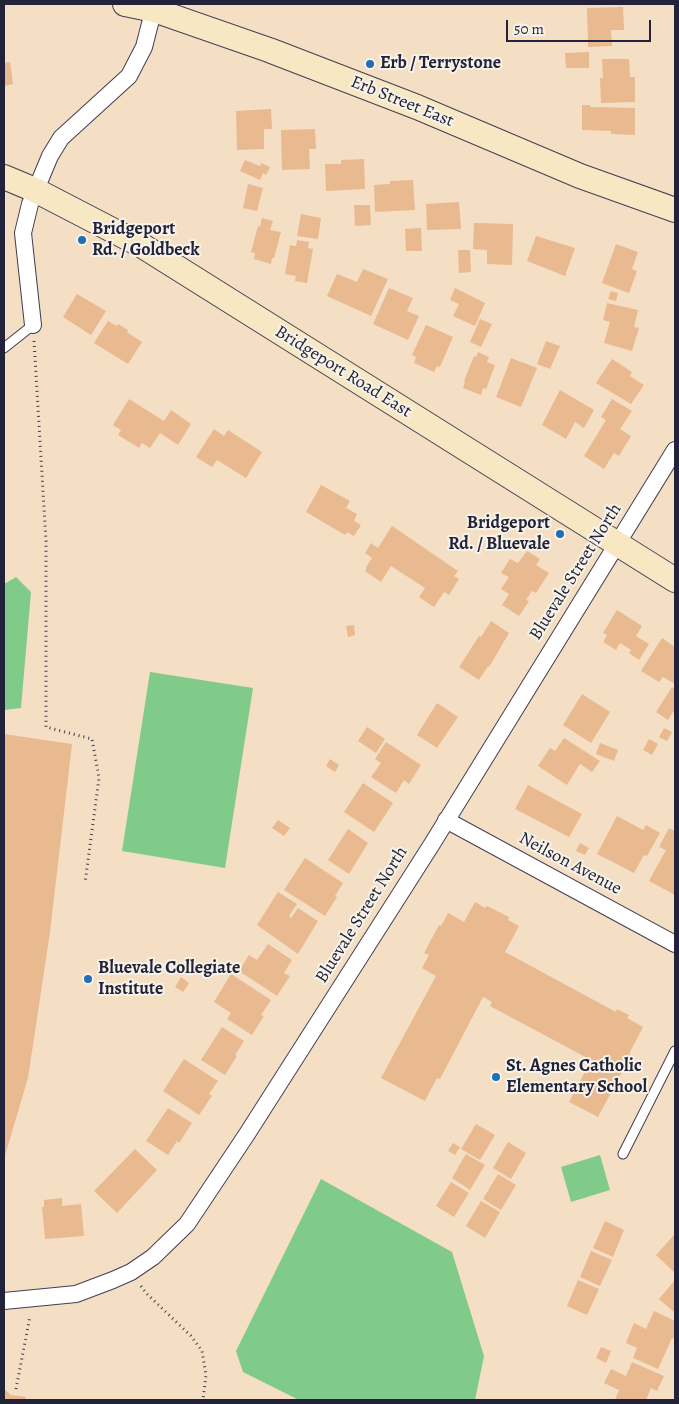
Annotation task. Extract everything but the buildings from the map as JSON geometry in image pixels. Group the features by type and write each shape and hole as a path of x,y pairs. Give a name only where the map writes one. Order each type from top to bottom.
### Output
{"main road":[{"name":"Erb Street East","path":"124,4 155,7 417,107 580,176 675,210"},
{"name":"Bridgeport Road East","path":"4,176 141,245 675,580"}],"street":[{"path":"33,325 23,233 35,190 50,156 61,138 115,91 129,76 144,47 155,7"},
{"name":"Bluevale Street North","path":"4,1301 76,1294 131,1272 153,1257 187,1224 247,1134 446,820 675,450"},
{"name":"Neilson Avenue","path":"446,820 675,944"}],"lane":[{"path":"4,348 33,325"},
{"path":"623,1154 675,1051"}],"path":[{"path":"33,325 46,541 46,727 92,739 99,778 85,883"},
{"path":"131,1272 146,1293 191,1336 202,1351 206,1375 203,1400"},
{"path":"16,1389 34,1298"}],"green space":[{"path":"16,577 31,592 21,708 4,710 4,584"},
{"path":"150,672 253,688 225,868 122,851"},
{"path":"600,1155 610,1190 571,1202 561,1167"},
{"path":"321,1179 452,1252 484,1356 475,1400 299,1400 243,1372 236,1351"}],"place":[{"name":"Erb / Terrystone","path":"370,64"},
{"name":"Bridgeport Rd. / Goldbeck","path":"82,240"},
{"name":"Bridgeport Rd. / Bluevale","path":"560,534"},
{"name":"Bluevale Collegiate Institute","path":"88,979"},
{"name":"St. Agnes Catholic Elementary School","path":"496,1077"}]}
